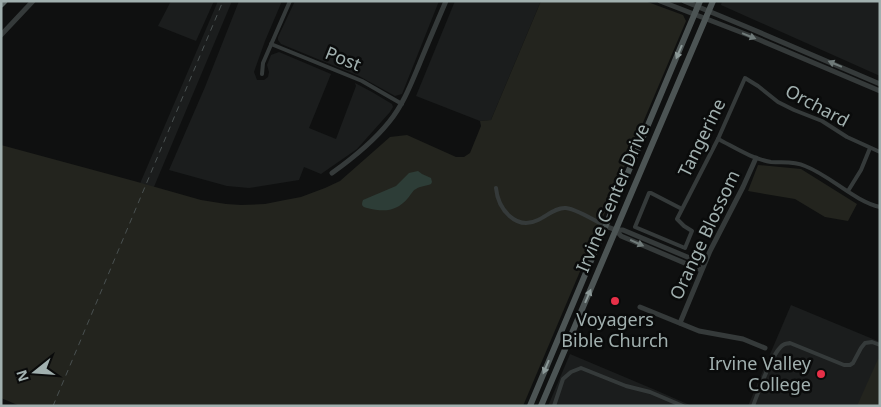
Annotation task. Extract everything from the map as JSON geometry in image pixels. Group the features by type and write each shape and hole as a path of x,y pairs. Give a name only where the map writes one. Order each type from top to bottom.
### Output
{"main road":[{"name":"Irvine Center Drive","path":"541,406 712,1"},
{"name":"Irvine Center Drive","path":"530,406 699,4"}],"street":[{"path":"1,34 33,1"},
{"path":"262,74 262,63 290,1"},
{"path":"332,173 349,161 378,135 402,104 446,1"},
{"path":"660,1 880,91"},
{"path":"684,1 699,4 708,11 880,84"},
{"name":"Post","path":"271,44 362,81 402,104"},
{"path":"793,54 796,48"},
{"name":"Tangerine","path":"682,209 718,139 745,78"},
{"name":"Orchard","path":"745,78 778,102 822,120 847,137 880,152"},
{"path":"870,87 874,81"},
{"path":"718,139 756,158 771,162 788,162 804,165 870,205 880,207"},
{"path":"848,191 861,170 870,148"},
{"name":"Orange Blossom","path":"680,323 701,270 756,158"},
{"path":"496,188 496,196 501,206 510,217 518,221 538,221 548,214 565,207 605,226 616,230 623,230 704,264"},
{"path":"649,193 682,209 677,219 692,231 685,248 635,227 649,193"},
{"path":"616,230 621,236 701,270"},
{"path":"640,307 699,331 743,339 765,348"},
{"path":"752,406 772,361 783,345 790,344 847,366 854,363 865,343 872,342 880,346"},
{"path":"554,406 563,379 571,372 581,368 626,386 650,392 683,406"}],"shaded area":[{"path":"171,1 214,1 196,41 158,26"},
{"path":"218,1 232,1 62,406 45,406"},
{"path":"239,1 282,1 254,72 257,80 264,80 268,77 267,65 271,55 279,52 331,74 309,128 336,139 356,86 355,83 392,104 393,107 390,112 357,149 321,174 304,167 299,180 249,188 227,186 169,170"},
{"path":"295,1 439,1 402,94 395,96 359,76 281,44 278,37"},
{"path":"455,1 541,1 491,120 480,121 416,96"},
{"path":"541,1 645,1 683,15 686,21 523,406 20,406 1,398 1,145 201,200 241,205 265,204 301,197 325,188 340,181 390,137 407,135 456,157 464,157 470,153 481,126 480,121 491,120"},
{"path":"722,1 880,1 880,76 721,5"},
{"path":"758,165 801,169 857,204 848,221 825,217 795,199 748,191"},
{"path":"418,171 431,178 431,184 419,187 399,206 389,210 379,210 362,205 363,200 396,186 409,173"},
{"name":"Irvine Valley College","path":"791,305 880,342 880,406 748,406"},
{"name":"Irvine Valley College","path":"570,354 653,389 692,406 548,406"},
{"path":"878,359 880,360 880,406 857,406"}],"railway":[{"path":"53,406 223,1"}],"place":[{"name":"Voyagers Bible Church","path":"615,301"},
{"name":"Irvine Valley College","path":"821,374"}]}
